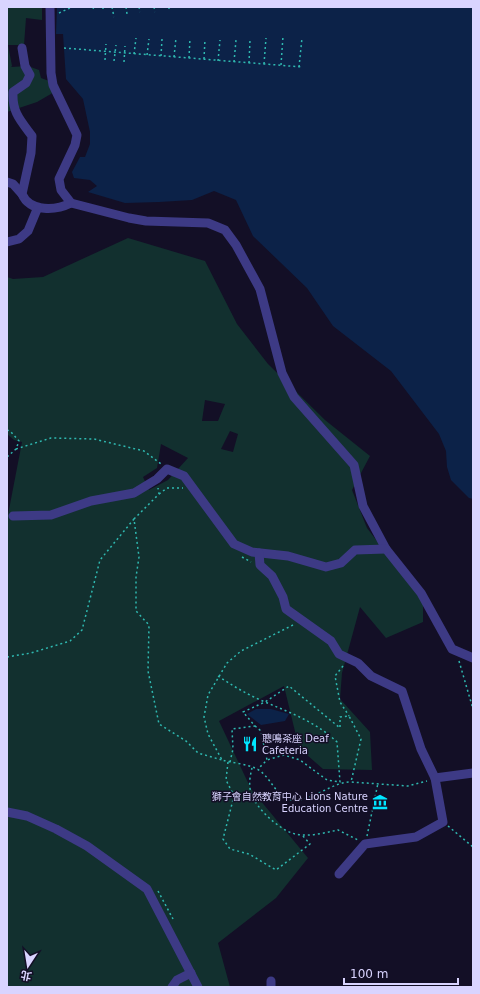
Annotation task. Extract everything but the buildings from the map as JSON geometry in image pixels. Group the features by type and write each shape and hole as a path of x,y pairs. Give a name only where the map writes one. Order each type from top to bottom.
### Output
{"street":[{"path":"50,7 51,73 53,85 77,135 75,146 59,179 61,190 71,203 129,218 146,221 208,223 225,230 236,245 260,289 282,373 294,397 354,465 363,506 386,549 420,593 452,649 473,658"},
{"path":"22,48 25,66 30,75 26,83 13,92 13,104 17,116 32,136 31,153 22,194"},
{"path":"7,182 13,184 27,202 38,207 61,208 71,203"},
{"path":"7,242 19,239 28,231 38,207"},
{"path":"13,516 51,516 91,501 134,493 157,479 167,469 184,476 234,544 252,552 288,556 326,567 341,563 355,550 386,549"},
{"path":"259,553 260,565 272,576 283,596 286,610 331,641 339,654 358,663 371,676 402,691 421,749 435,778 443,822 416,837 365,844 339,874"},
{"path":"435,778 473,773"},
{"path":"7,812 27,816 68,835 87,846 147,889 198,987"},
{"path":"172,987 177,980 191,973"}],"path":[{"path":"57,14 72,7"},
{"path":"112,7 114,17"},
{"path":"126,7 127,14"},
{"path":"139,7 140,12"},
{"path":"154,7 155,12"},
{"path":"281,66 283,36"},
{"path":"134,54 136,38"},
{"path":"174,57 176,38"},
{"path":"189,58 190,38"},
{"path":"264,64 266,38"},
{"path":"64,48 301,67 302,38"},
{"path":"147,55 148,39"},
{"path":"161,56 162,39"},
{"path":"204,59 205,39"},
{"path":"218,60 220,40"},
{"path":"234,62 236,40"},
{"path":"249,63 250,40"},
{"path":"105,60 106,44"},
{"path":"114,61 116,45"},
{"path":"124,62 125,46"},
{"path":"7,430 10,431 19,441 16,449"},
{"path":"7,457 16,449 51,438 94,439 144,451 167,469"},
{"path":"7,657 32,653 70,641 82,630 100,560 134,519 159,494 157,479"},
{"path":"134,519 139,558 136,577 136,611 149,625 148,671 159,724 186,741 198,753 258,769 272,782 276,790 283,797 294,800 306,798 340,782"},
{"path":"222,760 208,734 204,717 208,695 218,676 228,663 241,651 302,621"},
{"path":"460,652 459,660 473,709"},
{"path":"349,659 335,676 340,702 361,739 351,782"},
{"path":"218,676 246,694 295,714 324,730 337,742 340,782"},
{"path":"267,760 261,732 243,712 265,702 289,686 340,728 340,717 349,716"},
{"path":"255,726 232,729 233,749 226,780 234,796 223,839 230,849 249,854 276,870 310,844 302,835"},
{"path":"258,769 267,760 284,755 300,760 327,780 340,782 378,783 408,786 435,778"},
{"path":"252,768 250,779 252,796 271,820 291,833 302,835 318,834 338,830 365,844 378,783"},
{"path":"443,822 473,847"}],"green space":[{"path":"7,7 42,7 42,20 26,18 24,45 8,45 11,67 28,66 39,70 41,78 49,81 56,91 37,102 7,112"},
{"path":"128,238 205,261 237,324 268,364 325,420 370,456 352,490 367,528 423,601 423,622 386,638 360,607 342,673 340,699 370,732 372,770 323,769 299,748 284,686 219,721 251,789 308,858 276,898 218,943 230,987 7,987 7,520 22,442 14,440 7,434 7,277 13,279 43,277","holes":["205,400 225,404 218,421 202,421","230,431 238,434 233,452 221,449","161,444 188,458 168,480 149,490 143,477 157,468"]}],"water":[{"path":"57,7 473,7 473,499 469,498 451,480 447,467 446,451 439,434 391,371 333,326 307,288 253,236 236,200 214,191 192,200 125,203 88,192 97,186 90,180 74,178 72,172 80,157 85,157 90,144 90,132 83,99 66,79 63,34 56,34"},
{"path":"256,709 271,709 289,714 285,721 261,725 247,714"}],"place":[{"name":"聰鳴茶座 Deaf Cafeteria","path":"250,744"},
{"name":"獅子會自然教育中心 Lions Nature Education Centre","path":"380,802"}]}
